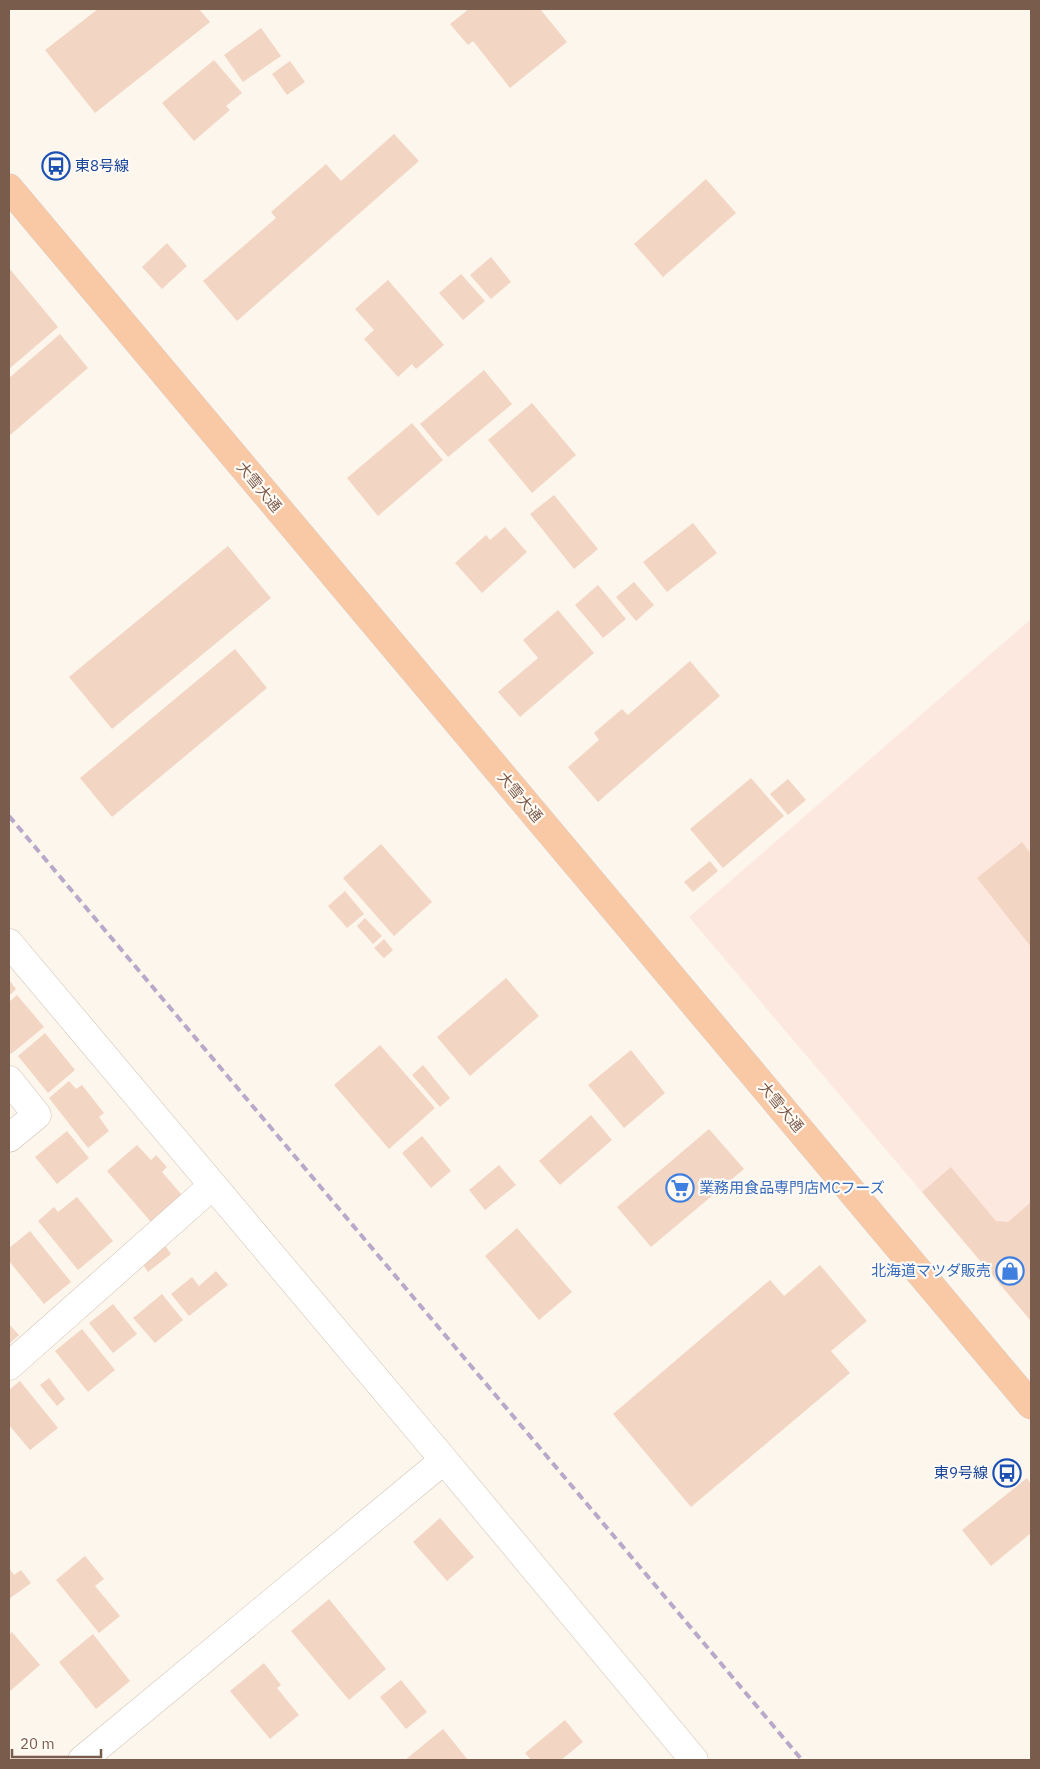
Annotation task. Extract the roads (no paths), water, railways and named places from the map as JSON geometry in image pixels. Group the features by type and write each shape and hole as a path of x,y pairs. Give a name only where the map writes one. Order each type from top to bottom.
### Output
{"highway":[{"name":"大雪大通","path":"9,188 1031,1405"}],"street":[{"path":"9,944 694,1760"},
{"path":"9,1080 37,1115 9,1138"},
{"path":"9,1366 212,1186"},
{"path":"82,1760 444,1460"}],"railway":[{"path":"9,816 802,1760"}],"place":[{"name":"東8号線","path":"56,166"},
{"name":"業務用食品専門店MCフーズ","path":"680,1188"},
{"name":"北海道マツダ販売","path":"1010,1271"},
{"name":"東9号線","path":"1007,1473"}]}
